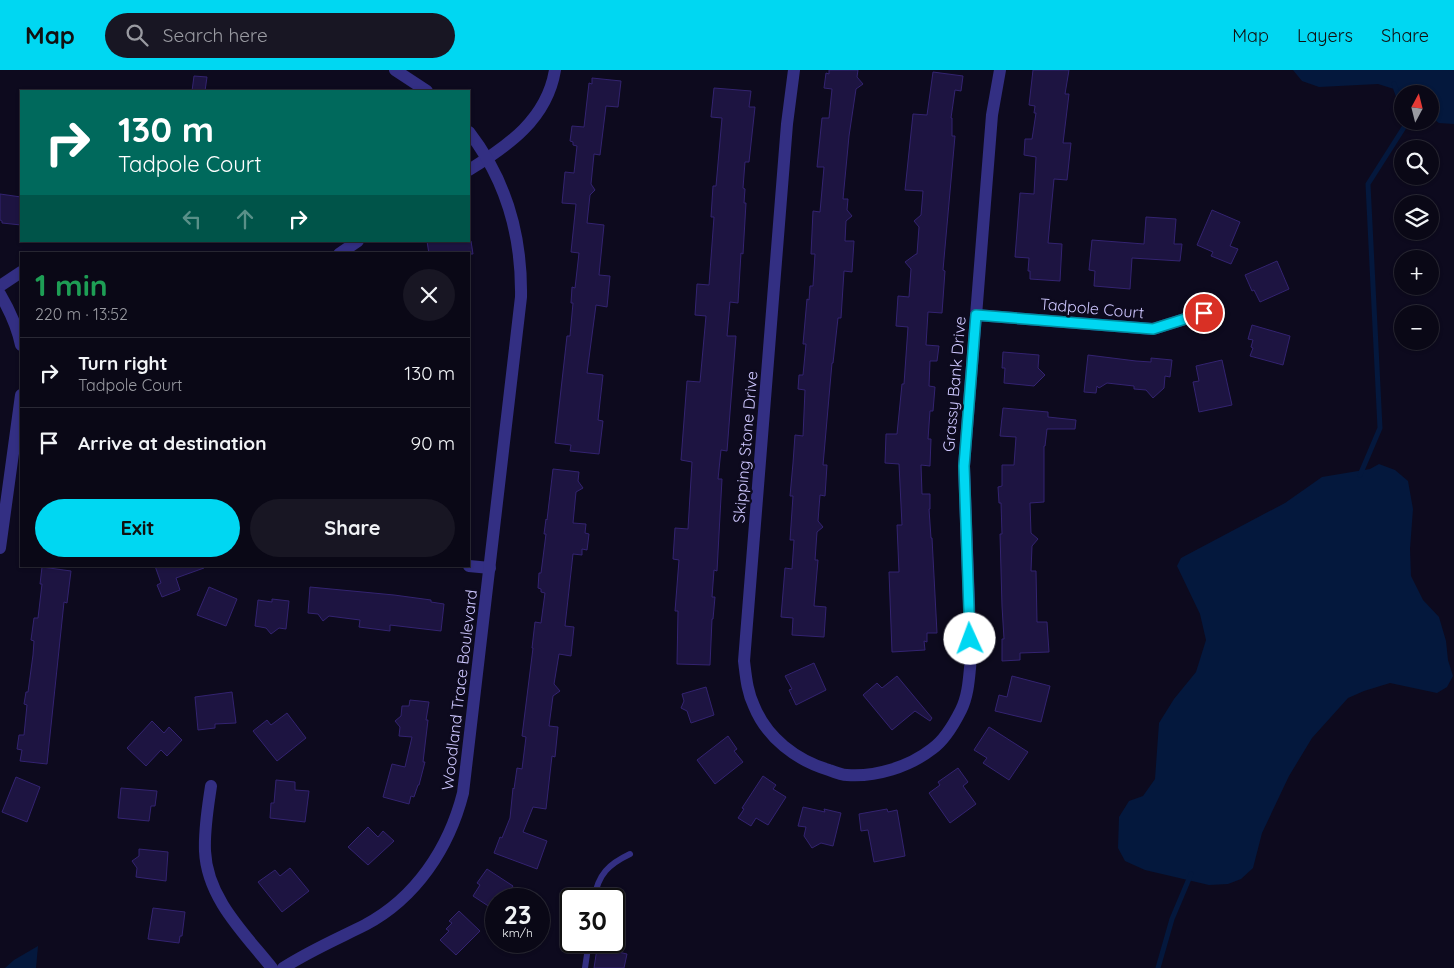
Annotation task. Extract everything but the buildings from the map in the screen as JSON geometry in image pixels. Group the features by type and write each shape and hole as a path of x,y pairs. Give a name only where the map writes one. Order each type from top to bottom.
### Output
{"street":[{"path":"395,70 425,90"},
{"path":"470,169 487,159 523,131 535,118 546,100 555,70"},
{"name":"Skipping Stone Drive","path":"794,70 787,124 744,661 747,687 754,706 762,721 775,738 794,755 814,766 846,775"},
{"name":"Grassy Bank Drive","path":"846,775 876,773 907,765 933,748 949,731 962,708 969,683 971,658 964,466 992,115 1000,70"},
{"name":"Woodland Trace Boulevard","path":"283,968 306,953 365,925 394,905 421,879 431,866 448,837 459,808 464,784 521,307 522,277 520,250 504,192 487,159 470,134"},
{"path":"342,252 357,242"},
{"path":"0,286 20,273"},
{"path":"0,294 18,329 20,340"},
{"name":"Tadpole Court","path":"976,315 1153,329 1204,313"},
{"path":"0,548 20,402"},
{"path":"470,566 490,568"},
{"path":"211,786 205,839 205,854 209,876 221,903 272,968"}],"lane":[{"path":"597,888 602,873 616,861 630,854"},
{"path":"585,968 587,953"}],"water":[{"path":"1293,70 1454,70 1454,124 1439,123 1439,85 1394,85 1394,89 1378,84 1319,87 1302,81"},
{"path":"1379,464 1395,470 1408,481 1413,509 1410,549 1411,576 1423,600 1439,617 1453,676 1447,687 1437,693 1390,683 1348,698 1312,738 1289,776 1262,833 1253,868 1241,879 1228,884 1209,885 1145,870 1125,861 1118,848 1119,817 1129,801 1143,796 1155,779 1159,723 1174,699 1196,672 1206,640 1200,614 1177,566 1181,558 1285,503 1322,477 1370,469"},
{"path":"38,946 36,968 5,968 14,960"}],"waterway":[{"path":"1360,475 1380,428 1368,184 1402,130"},
{"path":"1158,968 1172,919 1191,874"}],"route":[{"path":"970,639 964,466 976,315 1153,329 1204,313"}]}
